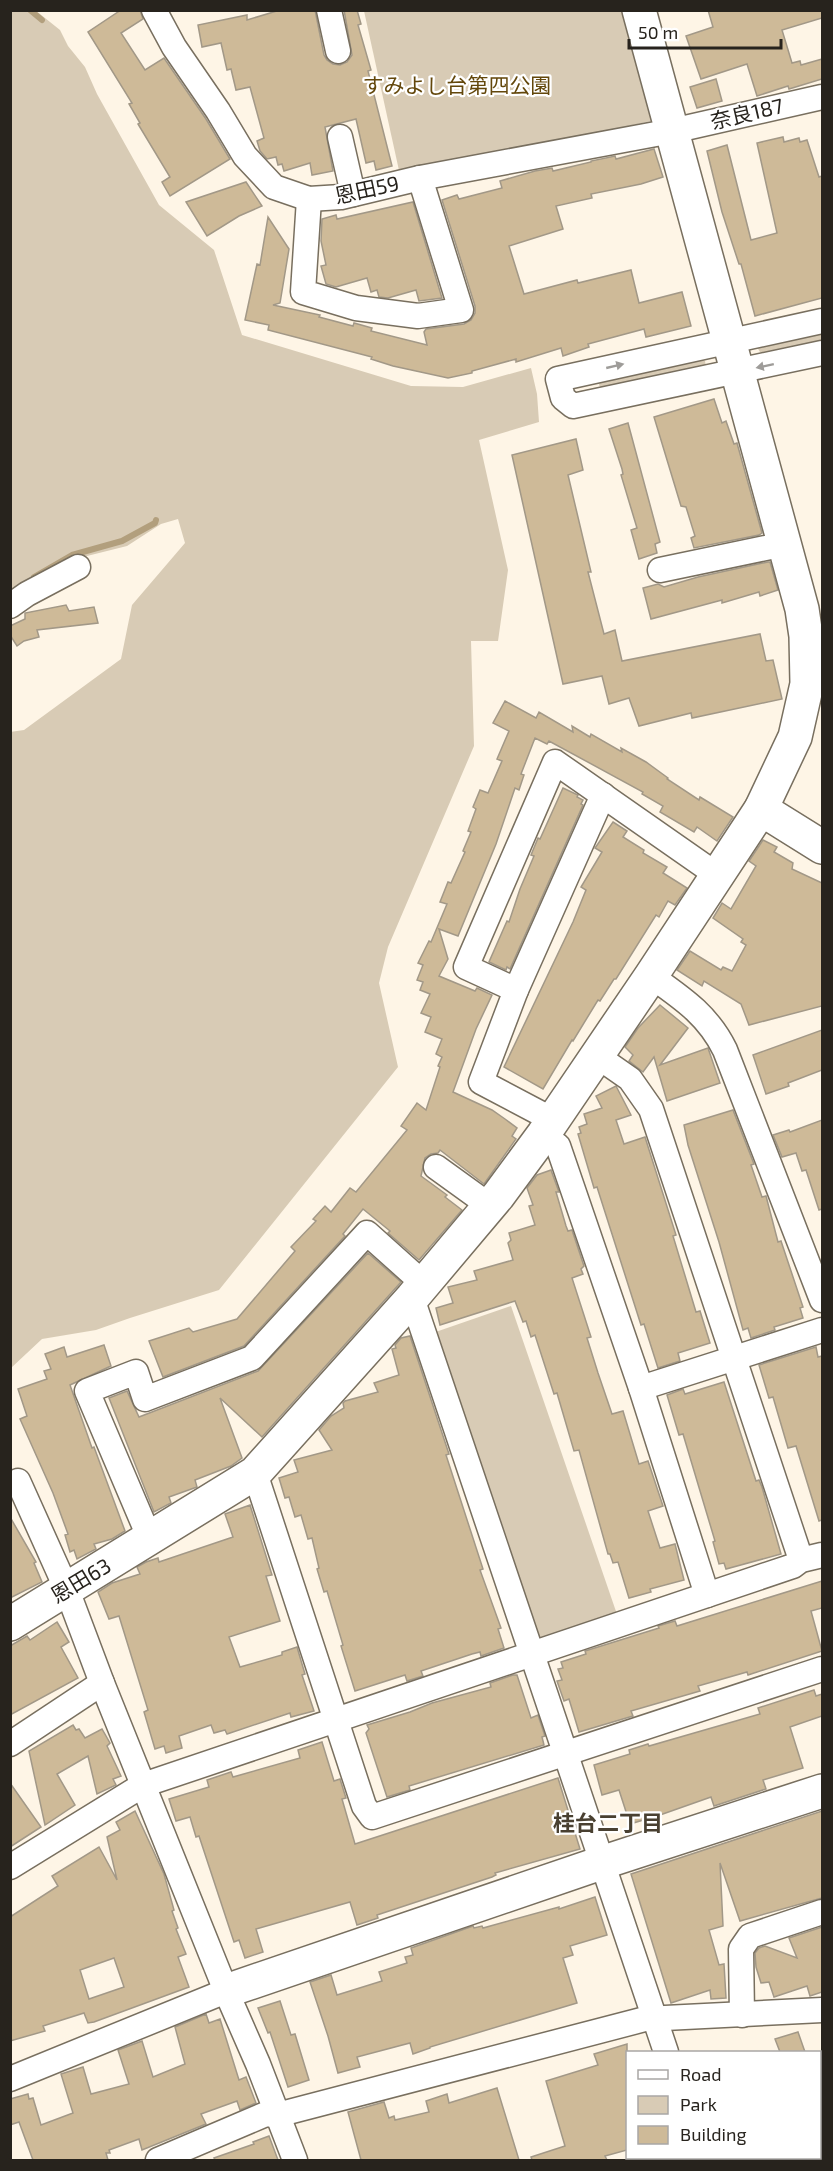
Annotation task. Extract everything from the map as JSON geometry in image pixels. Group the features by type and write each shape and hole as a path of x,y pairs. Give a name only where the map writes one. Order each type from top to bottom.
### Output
{"street":[{"path":"329,10 338,51"},
{"name":"恩田63","path":"10,1624 255,1473 418,1291 490,1206 597,1056 761,809 795,737 807,684 806,636 802,609 639,10"},
{"name":"恩田59","path":"161,12 174,47 246,156 274,187 309,200 341,197 420,178 672,131"},
{"name":"奈良187","path":"672,131 822,97"},
{"path":"340,137 353,194"},
{"path":"309,200 303,292 356,308 418,316 460,310 420,178"},
{"path":"822,321 558,379 563,398 573,406 822,353"},
{"path":"669,562 785,544"},
{"path":"10,606 27,594 78,567"},
{"path":"516,990 466,967 555,762 717,875"},
{"path":"603,795 516,990 481,1082 548,1127 558,1146 641,1388 707,1595"},
{"path":"761,809 822,847"},
{"path":"651,976 700,1013 716,1030 822,1300"},
{"path":"10,1867 143,1785 812,1558 734,1358 651,1109 630,1079 597,1056"},
{"path":"450,1169 490,1206"},
{"path":"150,1539 87,1391 136,1372 145,1399 252,1358 367,1233 418,1291 564,1754 666,2051"},
{"path":"641,1388 822,1330"},
{"path":"255,1473 364,1806 372,1817 822,1669"},
{"path":"17,1489 67,1590 102,1683 295,2160"},
{"path":"10,1744 102,1683"},
{"path":"10,2079 226,1991 601,1863 822,1791"},
{"path":"742,2015 741,1949 750,1936 822,1912"},
{"path":"158,2160 267,2114 277,2115 645,2019 822,2010"}],"green space":[{"path":"35,10 60,30 68,46 85,67 97,94 159,205 214,250 242,335 411,386 463,387 531,368 537,394 539,422 479,440 508,570 498,641 471,641 474,746 388,947 379,983 398,1067 219,1290 96,1330 42,1339 11,1368 10,732 24,730 121,659 132,605 185,543 178,519 161,524 127,546 67,561 11,601 10,11"},
{"name":"すみよし台第四公園","path":"364,11 627,11 655,116 651,121 400,175"},
{"path":"822,331 822,340 765,354 757,347"},
{"path":"701,358 705,361 706,366 602,390 599,385 600,381"},
{"path":"511,1306 620,1623 532,1654 424,1336"}],"building":[{"path":"121,10 140,10 143,19 121,33 145,70 164,58 230,159 170,196 162,182 170,177 138,124 140,123 129,104 132,103 88,32"},
{"path":"280,10 315,10 324,55 333,64 340,65 347,62 352,55 344,10 357,10 361,24 358,25 371,70 368,71 392,166 376,170 374,161 366,163 356,119 325,127 333,171 312,175 310,163 284,171 282,164 278,165 276,157 267,159 260,151 257,141 264,138 250,87 236,90 231,69 227,70 221,43 202,47 198,25 247,15 247,20"},
{"path":"708,10 822,10 822,18 782,30 792,63 800,61 801,65 822,59 822,79 789,89 788,86 757,96 747,64 701,79 686,36 713,27"},
{"path":"716,79 722,101 697,108 690,87"},
{"path":"783,137 784,142 799,138 800,142 807,140 819,177 822,176 822,298 755,316 741,264 739,264 722,212 707,151 727,145 751,240 777,233 757,143"},
{"path":"654,149 663,177 591,194 592,198 556,206 563,229 509,246 524,294 577,280 578,283 631,270 639,303 682,292 691,326 646,337 644,329 588,344 589,347 563,356 561,348 516,362 516,359 448,378 393,366 371,359 372,357 268,330 269,325 245,320 257,264 260,265 268,217 289,249 280,303 273,305 320,315 319,317 353,326 354,323 372,328 371,331 427,345 424,332 426,329 464,324 471,320 475,313 475,306 442,200 457,195 459,199 502,188 500,181 535,171 552,168 553,171"},
{"path":"246,182 262,206 239,216 207,236 186,202"},
{"path":"413,202 442,298 419,301 416,290 388,298 379,297 377,290 371,292 367,278 336,287 326,284 321,266 326,265 321,241 322,219 336,215 337,219"},
{"path":"714,399 722,423 726,421 734,444 737,443 762,533 694,548 691,538 695,536 686,507 681,506 654,417"},
{"path":"628,423 660,542 655,544 657,553 639,559 631,530 637,528 609,429"},
{"path":"576,439 583,470 568,475 591,572 588,572 604,634 615,630 622,661 760,634 766,661 773,660 782,699 692,718 691,713 639,726 629,698 609,704 602,676 563,684 512,455"},
{"path":"770,562 778,590 760,596 759,592 722,603 722,600 651,619 643,588 658,584 664,587 698,577"},
{"path":"66,605 69,611 94,607 98,623 37,630 39,637 24,641 17,646 10,635 10,626 25,619 25,613"},
{"path":"505,701 536,718 539,712 573,732 572,726 590,737 591,734 622,752 621,748 646,762 699,800 700,797 733,817 717,841 697,827 694,832 660,812 663,806 642,794 643,792 549,741 547,744 535,738 521,774 524,775 519,790 515,788 496,844 458,936 439,929 448,959 439,976 475,991 477,988 492,995 476,1029 453,1092 492,1110 505,1119 517,1128 512,1136 516,1139 484,1184 440,1150 425,1158 421,1176 447,1195 445,1197 462,1210 419,1260 388,1233 390,1231 363,1209 343,1234 345,1236 244,1346 163,1377 149,1341 189,1328 193,1332 237,1319 295,1251 291,1247 316,1221 313,1219 325,1206 331,1212 350,1188 356,1192 407,1130 401,1126 417,1103 426,1110 440,1067 438,1066 442,1057 436,1054 442,1039 425,1032 431,1017 421,1013 430,994 420,990 423,982 417,980 423,965 418,963 429,941 431,942 447,904 440,902 465,852 463,851 471,832 468,831 476,809 473,807 480,790 488,793 502,761 497,759 509,731 493,723"},
{"path":"563,788 578,795 577,797 583,800 581,804 583,805 510,969 507,967 506,970 489,962 507,921 509,922 534,856 531,855 538,838 540,839"},
{"path":"613,822 627,831 623,837 644,850 643,853 667,867 663,873 687,888 675,905 668,901 659,917 656,915 616,979 600,1001 598,1000 572,1040 543,1089 504,1067 573,922 586,890 581,887 602,852 595,848"},
{"path":"763,840 777,847 774,852 793,863 792,869 822,883 822,1006 749,1025 741,1004 704,981 702,986 677,970 690,951 721,970 723,967 732,971 746,945 741,942 743,939 713,918 722,903 731,909 756,866 749,861"},
{"path":"660,1005 688,1028 660,1065 708,1048 720,1083 667,1101 654,1057 643,1072 629,1061 633,1055 625,1047 638,1028"},
{"path":"822,1030 822,1070 766,1094 753,1055"},
{"path":"616,1086 631,1115 616,1120 624,1144 645,1137 676,1235 673,1236 696,1312 700,1311 710,1343 678,1353 680,1361 658,1368 644,1324 641,1325 597,1187 594,1188 578,1134 581,1133 579,1127 587,1124 584,1114 602,1108 596,1096"},
{"path":"733,1110 754,1164 751,1165 762,1197 766,1196 778,1242 781,1241 803,1307 800,1308 803,1318 774,1327 775,1330 751,1338 748,1328 743,1330 684,1125"},
{"path":"822,1120 822,1209 819,1210 806,1170 802,1171 796,1153 782,1157 773,1135 789,1130 790,1132"},
{"path":"551,1170 559,1192 556,1192 566,1226 568,1231 572,1230 584,1266 581,1269 583,1274 572,1278 591,1337 587,1338 598,1373 612,1414 623,1411 639,1464 648,1461 663,1506 648,1511 660,1548 675,1544 684,1580 650,1589 651,1592 629,1598 618,1562 613,1563 608,1554 579,1450 574,1451 557,1393 554,1394 535,1335 531,1337 526,1321 523,1322 515,1301 440,1325 436,1308 453,1303 448,1287 477,1280 474,1271 513,1260 508,1243 511,1240 509,1233 535,1225 529,1206 533,1205 527,1188 537,1175"},
{"path":"368,1253 401,1282 262,1437 220,1398 242,1458 231,1466 195,1480 197,1487 169,1497 171,1503 154,1512 109,1398 127,1391 139,1417 258,1371"},
{"path":"410,1336 449,1454 446,1455 483,1569 480,1570 501,1628 498,1629 504,1648 481,1656 480,1652 472,1654 421,1671 423,1676 407,1681 405,1675 355,1691 327,1591 324,1592 317,1569 319,1568 312,1538 308,1539 301,1515 295,1517 289,1497 285,1498 279,1478 298,1472 294,1460 332,1450 319,1430 331,1416 344,1408 345,1401 378,1392 374,1383 399,1375 392,1349 396,1348 395,1345 401,1338"},
{"path":"104,1345 111,1366 70,1385 125,1531 112,1539 94,1544 96,1549 77,1559 74,1550 70,1552 65,1535 68,1534 53,1493 20,1419 27,1416 18,1389 47,1379 44,1371 51,1369 45,1354 64,1347 67,1357"},
{"path":"816,1347 818,1357 822,1356 822,1520 819,1521 796,1446 788,1448 773,1397 769,1398 759,1365"},
{"path":"724,1382 756,1481 759,1480 762,1487 781,1554 726,1569 724,1563 719,1564 713,1542 715,1541 683,1434 679,1435 667,1395 683,1389 685,1394"},
{"path":"250,1505 272,1575 266,1576 280,1621 229,1637 240,1667 282,1655 282,1652 297,1647 305,1674 302,1675 314,1711 291,1717 290,1713 227,1734 225,1730 214,1733 211,1725 179,1736 182,1748 166,1753 164,1746 155,1749 144,1712 148,1710 119,1616 109,1619 98,1592 112,1583 140,1574 137,1567 146,1562 158,1558 159,1562 233,1537 225,1514"},
{"path":"10,1517 36,1562 34,1563 42,1582 10,1598"},
{"path":"822,1581 822,1608 811,1611 822,1651 748,1675 747,1672 698,1686 700,1691 631,1711 633,1716 579,1732 569,1699 564,1701 557,1681 562,1680 558,1669 563,1668 561,1662 586,1654 585,1651 659,1628 658,1626 675,1621 677,1626"},
{"path":"57,1622 69,1642 61,1647 78,1678 10,1715 10,1646 27,1636 30,1640"},
{"path":"517,1675 531,1718 538,1715 545,1736 542,1737 544,1745 409,1786 410,1790 387,1797 366,1733 369,1729 367,1725 432,1703 491,1687 490,1683"},
{"path":"814,1690 816,1696 822,1694 822,1716 790,1727 803,1768 763,1780 766,1789 714,1806 711,1797 630,1824 619,1790 602,1795 594,1765 630,1754 629,1750 648,1744 649,1746 760,1714 758,1708"},
{"path":"73,1725 85,1738 102,1729 110,1743 107,1746 121,1776 113,1779 116,1785 97,1794 88,1756 57,1774 75,1805 45,1825 29,1751"},
{"path":"322,1742 334,1781 340,1779 346,1798 342,1799 355,1844 558,1778 580,1849 495,1873 496,1875 492,1877 377,1915 378,1918 357,1925 350,1902 256,1929 263,1952 245,1958 239,1940 234,1942 199,1836 196,1837 190,1817 176,1821 169,1799 209,1787 207,1780 231,1772 233,1777 300,1758 298,1750"},
{"path":"10,1783 41,1827 10,1847"},
{"path":"135,1811 164,1874 178,1928 176,1929 186,1954 178,1957 189,1987 94,2022 88,2023 84,2013 43,2026 45,2031 10,2041 10,1917 58,1886 52,1876 99,1847 117,1880 107,1837 120,1830 116,1822","holes":["114,1958 124,1987 89,1999 80,1970"]},
{"path":"822,1811 822,1898 740,1921 720,1863 723,1926 709,1930 719,1965 724,1964 726,1998 711,1999 710,1990 671,2003 631,1874"},
{"path":"595,1897 607,1935 570,1946 573,1955 563,1958 577,2003 413,2054 410,2043 357,2057 360,2067 338,2073 310,1982 331,1975 337,1995 382,1981 379,1972 407,1963 405,1957 413,1955 411,1948 473,1926 483,1928 559,1907 559,1909"},
{"path":"822,1927 822,1992 810,1996 807,1986 774,1997 769,1982 761,1983 755,1953 759,1948 765,1946 797,1958 789,1938"},
{"path":"280,2001 291,2035 295,2034 309,2080 288,2087 270,2032 268,2033 258,2008"},
{"path":"206,2014 209,2023 220,2019 239,2080 246,2077 256,2103 240,2110 237,2101 201,2114 206,2124 142,2150 139,2139 109,2150 110,2153 106,2153 108,2160 33,2160 19,2122 10,2125 10,2099 28,2094 29,2099 33,2098 41,2125 73,2113 61,2074 83,2067 91,2094 129,2084 118,2050 142,2041 153,2077 185,2064 175,2027"},
{"path":"798,2032 805,2051 780,2051 775,2039"},
{"path":"627,2044 626,2150 605,2156 607,2160 532,2160 531,2157 565,2146 546,2081 598,2065 594,2054"},
{"path":"497,2088 519,2160 361,2160 348,2112 384,2102 389,2118 394,2116 395,2120 429,2112 426,2101 447,2094 449,2103"},
{"path":"269,2136 278,2160 215,2160 214,2158 254,2144 253,2142"}],"waterway":[{"path":"30,10 42,20"},
{"path":"34,577 72,555 122,541 155,523 156,520"}],"district":[{"name":"桂台二丁目","path":"608,1823"}]}
